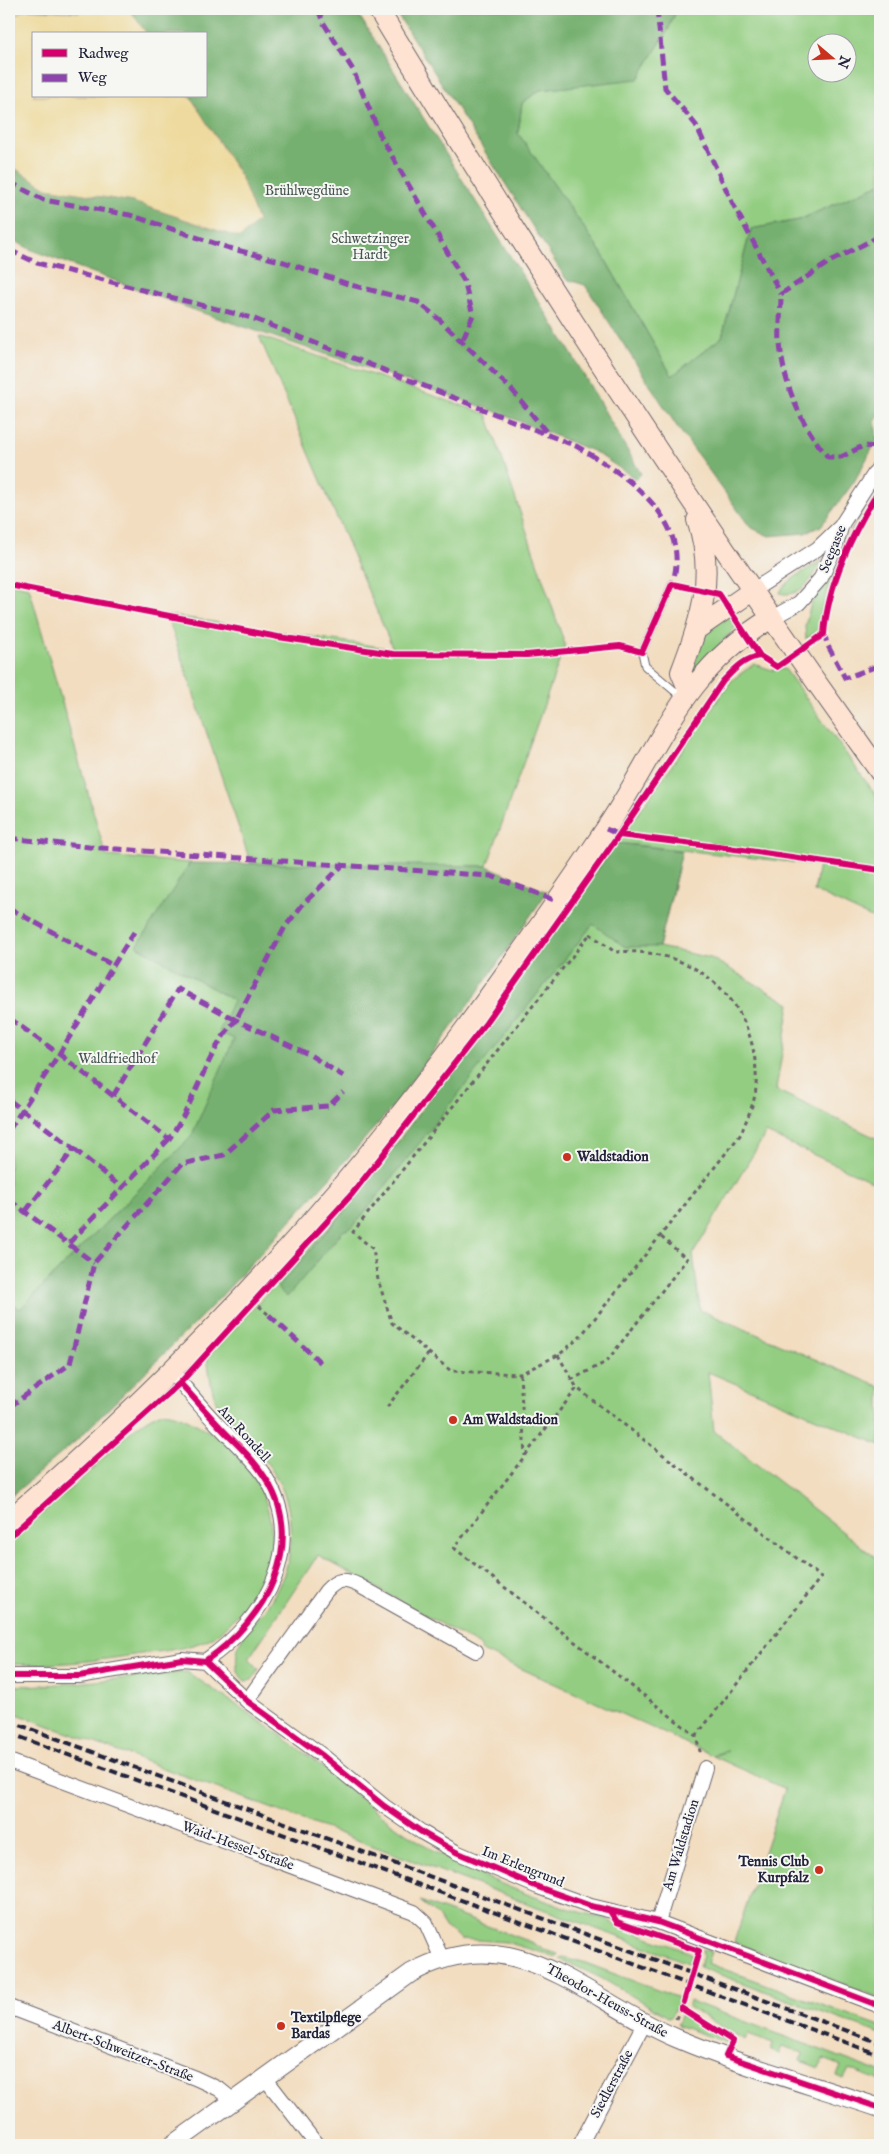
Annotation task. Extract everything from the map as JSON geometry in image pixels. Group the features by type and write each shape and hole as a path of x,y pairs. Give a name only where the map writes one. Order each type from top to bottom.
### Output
{"main road":[{"path":"378,9 518,237 770,618 880,772"},
{"path":"686,695 681,672 697,629 707,579 704,541 689,496"},
{"path":"697,629 752,591"},
{"path":"9,1520 171,1371 221,1320 317,1213 461,1035 606,829 686,695 726,650 746,633 770,618"}],"street":[{"name":"Seegasse","path":"770,618 799,603 821,578 836,545 842,524 880,465"},
{"path":"752,591 817,549 842,524"},
{"name":"Am Rondell","path":"171,1371 263,1473 275,1497 282,1527 282,1547 278,1567 266,1597 256,1613 221,1650 205,1661"},
{"path":"247,1701 326,1591 337,1581 342,1580 358,1585 476,1651"},
{"path":"9,1676 79,1676 182,1659 205,1661"},
{"name":"Im Erlengrund","path":"205,1661 247,1701 323,1756 400,1818 456,1852 591,1906 658,1922 880,2006"},
{"name":"Waid-Hessel-Straße","path":"9,1761 414,1912 426,1923 442,1959"},
{"name":"Am Waldstadion","path":"658,1922 704,1768"},
{"name":"Theodor-Heuss-Straße","path":"172,2145 411,1973 442,1959 463,1954 507,1955 541,1965 667,2034 699,2047 880,2108"},
{"name":"Albert-Schweitzer-Straße","path":"9,2007 195,2078 219,2089 234,2101"},
{"name":"Siedlerstraße","path":"580,2145 645,2022"},
{"path":"265,2078 317,2145"}],"lane":[{"path":"672,584 642,652 645,666 686,695"}],"path":[{"path":"590,934 615,952 634,951 662,954 684,962 720,985 734,1003 746,1025 753,1047 756,1089 741,1134 660,1236 580,1337 558,1354 520,1374 451,1371 392,1323 378,1280 373,1250 352,1232 590,934"},
{"path":"571,1380 606,1362 687,1259 660,1236"},
{"path":"255,1302 269,1315"},
{"path":"387,1407 429,1353"},
{"path":"558,1354 577,1388 821,1577 696,1736"},
{"path":"520,1374 525,1456"},
{"path":"577,1388 454,1548 696,1736 704,1768"},
{"path":"9,1426 11,1449 9,1464"},
{"path":"675,2022 699,1953 696,1950"},
{"path":"681,2008 733,2041"}],"green space":[{"name":"Schwetzinger Hardt","path":"129,9 355,9 571,353 641,474 636,479 595,452 489,409 197,311 34,251 9,238 9,165 47,188 133,202 240,238 258,221 241,177 191,98 208,98 208,32 146,32"},
{"path":"394,9 677,9 668,30 638,79 540,90 522,103 518,133 601,252 672,376 722,337 751,229 799,220 880,184 880,416 875,421 877,440 854,482 821,526 805,533 769,536 750,527 676,425 585,285 566,279"},
{"path":"677,9 880,9 880,184 799,220 751,229 722,337 672,376 601,252 518,134 522,103 540,90 638,78 668,30"},
{"path":"259,336 487,414 565,645 487,866 251,864 167,615 393,649"},
{"path":"880,477 854,527 830,583 822,608 819,630 806,639 805,626 811,604 832,572 863,505"},
{"path":"821,561 811,580 800,590 794,593 780,593 791,580"},
{"name":"Waldfriedhof","path":"9,583 29,587 106,856 190,863 138,946 253,1005 191,1137 20,1309 9,1300"},
{"path":"728,616 736,627 693,673 691,672 707,631"},
{"path":"754,664 772,670 785,669 880,801 880,922 814,891 819,865 617,843 732,680"},
{"path":"617,843 682,851 659,947 625,947 593,924 353,1227 343,1231 287,1297 277,1288 357,1197"},
{"path":"190,863 487,866 547,892 475,996 391,1109 346,1160 216,1302 77,1440 9,1498 9,1300 20,1309 191,1137 234,1039 219,1032 233,1000 137,946"},
{"path":"600,865 678,869 659,947 711,958 790,1004 776,1090 880,1140 880,1185 766,1133 693,1254 700,1310 880,1387 880,1445 708,1372 714,1431 880,1561 880,1998 734,1942 785,1789 713,1756 727,1751 712,1755 482,1651 480,1646 318,1555 249,1658 259,1669 252,1680 245,1681 238,1672 237,1653 243,1636 268,1605 284,1574 290,1546 289,1511 285,1496 272,1470 253,1445 218,1406 212,1389 207,1358 343,1212 481,1034"},
{"path":"162,1412 178,1415 188,1420 227,1445 247,1467 261,1491 270,1517 271,1543 267,1570 254,1595 220,1632 194,1645 167,1651 91,1661 59,1664 9,1664 9,1542 85,1476 131,1431 141,1423"},
{"path":"187,1672 291,1743 393,1824 439,1853 509,1887 558,1905 607,1919 616,1925 691,1953 691,1964 9,1711 9,1686 76,1683"},
{"path":"420,1901 558,1954 556,1957 506,1942 461,1939 444,1926 437,1915"},
{"path":"702,1949 711,1952 707,1963 880,2026 880,2034 699,1967 703,1956"},
{"path":"563,1957 583,1962 681,1999 670,2018 601,1978 560,1959"},
{"path":"690,2001 880,2072 880,2081 849,2069 844,2079 837,2076 841,2066 823,2059 819,2068 801,2061 803,2053 782,2046 779,2054 771,2051 773,2043 748,2034 745,2040 688,2007"},
{"path":"682,2014 723,2038 728,2043 677,2025"}],"sand":[{"path":"25,9 80,12 82,9 129,9 146,32 32,32 32,98 191,98 241,177 258,221 240,238 133,202 47,188 9,165 9,20"}],"railway":[{"path":"9,1721 880,2043"},
{"path":"9,1733 880,2055"}],"marked path":[{"path":"318,9 323,22 353,70 381,137 464,281 473,315 462,341"},
{"path":"657,9 665,88 696,125 733,204 781,294"},
{"path":"9,182 44,200 130,215 229,248 284,262 351,285 418,302 440,320 513,391 547,433"},
{"path":"880,236 831,261 781,294 780,332 785,375 795,404 818,445 828,457 841,457 863,446 880,447"},
{"path":"9,250 37,263 252,318 576,446 595,457 633,485 650,501 664,519 673,539 676,561 672,584 677,585"},
{"path":"824,632 827,644 845,678 880,665"},
{"path":"606,829 622,836"},
{"path":"9,838 89,847 491,876 557,901"},
{"path":"113,1096 178,989 236,1020 285,927 303,904 344,864"},
{"path":"9,908 114,966"},
{"path":"9,1018 59,1054 134,932"},
{"path":"9,1130 59,1054 169,1139 186,1110 216,1048 236,1020 310,1055 343,1076"},
{"path":"9,1407 70,1364 94,1263 182,1164 224,1155 274,1110 329,1106 343,1092"},
{"path":"9,1100 74,1149 25,1212"},
{"path":"69,1243 169,1139"},
{"path":"74,1149 122,1188"},
{"path":"9,1200 94,1263"},
{"path":"269,1315 321,1363"}],"cycle path":[{"path":"9,1537 180,1383 352,1194 486,1023 619,835 723,681 740,665 754,657 760,656 777,667 824,634 826,615 843,558 860,522 880,489"},
{"path":"9,585 278,637 393,654 527,655 620,646 642,652 672,584 719,594 760,656"},
{"path":"619,835 743,850 880,870"},
{"path":"180,1383 258,1467 276,1499 282,1525 282,1552 275,1577 263,1601 247,1624 227,1644 205,1661"},
{"path":"9,1676 79,1676 182,1659 205,1661"},
{"path":"205,1661 247,1701 323,1756 384,1806 423,1833 456,1852 538,1887 591,1906 658,1922 880,2006"},
{"path":"610,1911 617,1922 699,1951 684,2002"},
{"path":"681,2008 733,2041 726,2056 880,2108"}],"place":[{"name":"Waldstadion","path":"567,1157"},
{"name":"Am Waldstadion","path":"453,1420"},
{"name":"Tennis Club Kurpfalz","path":"819,1870"},
{"name":"Textilpflege Bardas","path":"281,2026"}],"park label":[{"name":"Brühlwegdüne","path":"307,191"}]}
